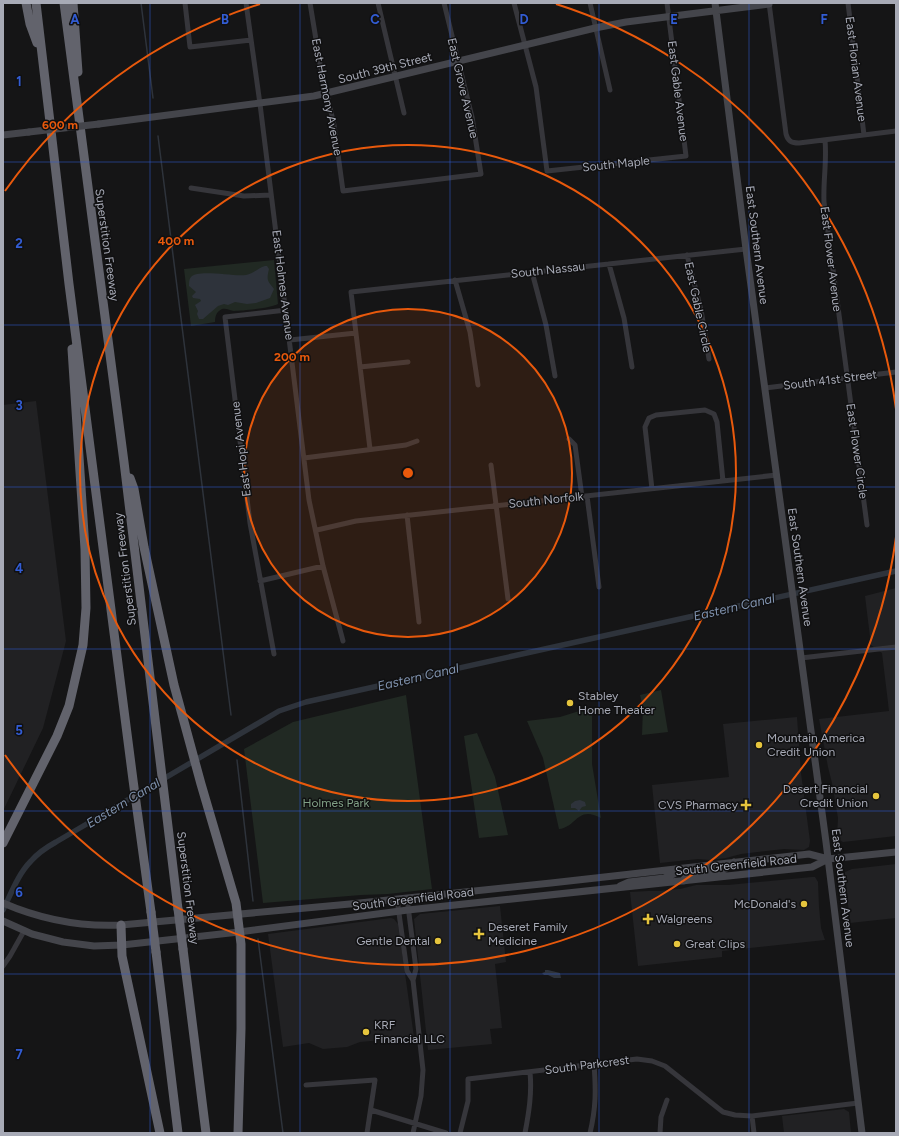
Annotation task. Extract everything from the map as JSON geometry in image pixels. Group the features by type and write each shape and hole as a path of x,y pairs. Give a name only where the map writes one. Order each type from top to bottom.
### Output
{"highway":[{"path":"26,3 30,24 42,54"},
{"path":"3,842 70,706 85,632 86,588 68,284 36,3"},
{"name":"Superstition Freeway","path":"64,3 124,462 206,1133"},
{"path":"74,3 81,139"},
{"name":"Superstition Freeway","path":"68,284 151,912 178,1133"},
{"path":"124,462 134,489 158,613 186,732 238,913 241,944 238,1133"},
{"path":"121,925 122,956 160,1133"}],"main road":[{"name":"South 39th Street","path":"3,136 260,104 327,93 595,28 668,16 715,6 769,3"},
{"name":"East Southern Avenue","path":"715,6 800,658 828,859 862,1133"},
{"name":"South Greenfield Road","path":"3,903 39,916 71,923 121,925 407,898 809,854 828,859 896,852"},
{"name":"South Greenfield Road","path":"6,923 43,938 63,942 94,946 122,945 239,932 399,911 812,867 828,859"},
{"path":"684,881 686,877 691,874 725,869 734,862"},
{"path":"614,889 629,882 668,877 674,874 675,869"}],"street":[{"path":"185,3 190,47 251,40"},
{"name":"East Holmes Avenue","path":"246,3 290,340 309,500 323,566 343,641"},
{"name":"East Harmony Avenue","path":"310,3 314,34 336,137 343,191"},
{"path":"378,3 404,113"},
{"name":"East Grove Avenue","path":"343,191 481,174 472,118 444,3"},
{"path":"514,3 525,44"},
{"path":"590,3 610,90"},
{"name":"East Gable Avenue","path":"667,3 686,156"},
{"path":"769,3 786,134 790,142 796,143 825,140 896,131"},
{"name":"East Florian Avenue","path":"848,3 864,135"},
{"name":"South Maple","path":"525,44 538,102 547,171 686,156"},
{"name":"East Flower Avenue","path":"825,140 826,162 823,184 824,202 847,377"},
{"path":"191,188 244,196 271,196"},
{"name":"South Nassau","path":"356,333 351,292 746,249"},
{"name":"East Gable Circle","path":"687,255 701,310 708,359"},
{"path":"609,264 624,318 632,367"},
{"path":"532,272 546,325 555,376"},
{"path":"455,280 470,332 478,385"},
{"name":"East Hopi Avenue","path":"274,654 250,523 225,317 286,310"},
{"path":"290,340 356,333 370,449"},
{"path":"360,367 408,362"},
{"name":"South 41st Street","path":"765,388 896,372"},
{"name":"East Flower Circle","path":"847,377 867,525"},
{"path":"652,489 645,427 649,418 656,415 705,410 714,414 717,422 723,481"},
{"path":"569,439 575,445 585,496 599,587"},
{"path":"304,458 406,445 417,441"},
{"path":"491,465 508,599"},
{"name":"South Norfolk","path":"316,530 356,521 777,475"},
{"path":"407,516 419,622"},
{"path":"260,581 323,566"},
{"path":"800,658 896,647"},
{"path":"407,898 416,968 413,980 423,1070 421,1096 413,1133"},
{"path":"397,899 407,971 413,980"},
{"path":"3,966 24,931"},
{"name":"South Parkcrest","path":"460,1133 468,1101 468,1079 637,1059 652,1061 665,1066 724,1112 735,1115 752,1116 858,1103"},
{"path":"590,1133 595,1113 596,1091 594,1064"},
{"path":"525,1133 529,1115 531,1089 530,1072"},
{"path":"306,1085 375,1080 367,1133"},
{"path":"660,1133 661,1117 667,1100"},
{"path":"371,1110 446,1133"},
{"path":"752,1116 754,1133"}],"shaded area":[{"path":"265,266 269,269 268,280 274,289 270,298 256,303 247,304 235,302 228,305 224,304 218,306 203,319 199,319 197,314 198,311 195,305 201,301 200,299 193,298 192,296 196,292 189,286 189,280 191,277 208,273 246,275"},
{"path":"36,401 66,641 43,728 3,811 3,405"},
{"path":"896,588 896,836 843,842 838,839 837,836 838,818 819,719 889,711 882,653 871,645 865,596"},
{"path":"797,717 801,773 810,841 809,847 804,850 784,849 741,854 710,860 698,859 660,863 652,785 729,777 723,724"},
{"path":"580,800 585,802 586,806 582,807 579,811 575,808 571,808 571,804"},
{"path":"896,864 896,918 850,923 845,872 852,869"},
{"path":"815,877 818,882 821,928 825,940 722,951 722,957 638,966 630,892 680,889 696,885 728,885"},
{"path":"500,906 506,962 495,964 502,1028 490,1029 492,1044 428,1050 414,919 420,914"},
{"path":"391,918 398,924 414,1037 360,1042 347,1047 323,1049 309,1043 283,1047 268,934"},
{"path":"545,970 560,973 561,978 554,978 544,975 542,973 545,972"},
{"path":"844,1109 849,1112 851,1133 784,1133 782,1116"}],"green space":[{"path":"274,260 278,304 263,308 234,311 222,309 216,315 215,322 191,326 184,269"},
{"path":"661,690 668,732 642,735 643,707 640,695"},
{"name":"Holmes Park","path":"406,695 432,889 388,894 263,903 244,749 293,722"},
{"path":"592,707 592,764 601,818 587,814 582,815 570,825 559,829 543,758 527,721 560,717"},
{"path":"477,733 495,777 508,835 479,838 464,736"}],"waterway":[{"path":"141,3 153,98"},
{"path":"158,136 231,715"},
{"name":"Eastern Canal","path":"3,910 22,872 26,866 43,850 279,711 306,702 896,571"},
{"path":"237,760 253,901"},
{"path":"258,939 283,1133"}],"place":[{"name":"Stabley Home Theater","path":"570,703"},
{"name":"Mountain America Credit Union","path":"759,745"},
{"name":"Desert Financial Credit Union","path":"876,796"},
{"name":"CVS Pharmacy","path":"746,805"},
{"name":"McDonald's","path":"804,904"},
{"name":"Walgreens","path":"648,919"},
{"name":"Deseret Family Medicine","path":"479,934"},
{"name":"Gentle Dental","path":"438,941"},
{"name":"Great Clips","path":"677,944"},
{"name":"KRF Financial LLC","path":"366,1032"}]}
